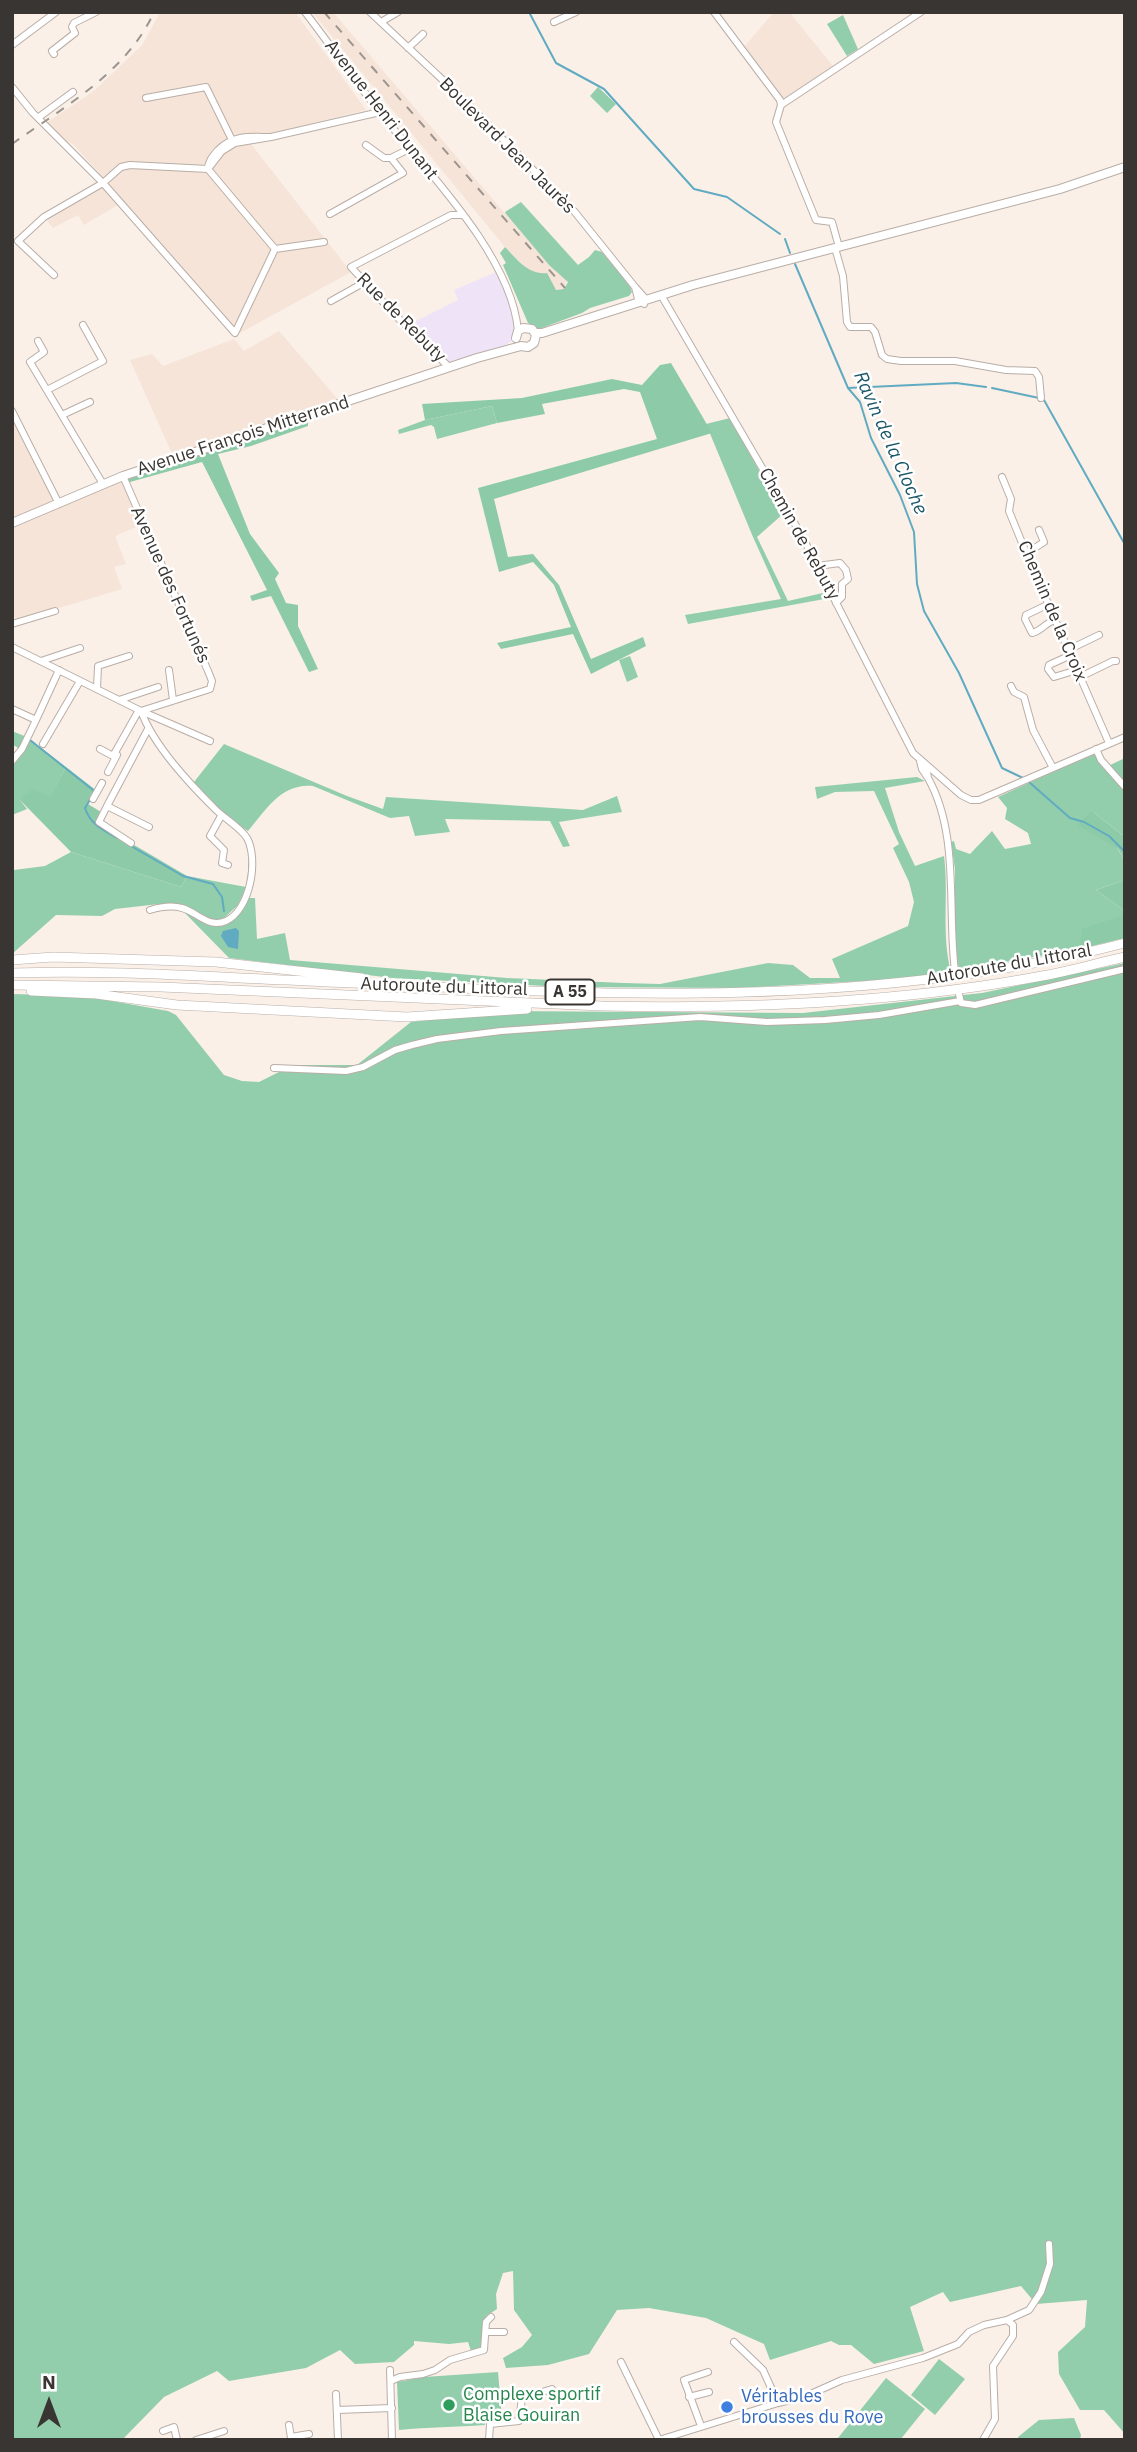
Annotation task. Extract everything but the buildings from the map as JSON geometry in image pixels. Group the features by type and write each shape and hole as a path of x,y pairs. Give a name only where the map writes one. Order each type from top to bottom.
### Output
{"highway":[{"name":"Autoroute du Littoral","path":"12,973 114,973 510,990 702,993 869,986 954,977 1039,963 1125,943"},
{"path":"12,960 53,957 216,962 510,990"},
{"name":"Autoroute du Littoral","path":"12,988 162,988 663,1007 796,1003 943,991 1043,976 1125,957"},
{"path":"12,988 96,994 177,1005 407,1017 497,1009 663,1007"}],"main road":[{"path":"533,334 531,346 519,338 523,328 533,334 723,277 1060,189 1125,167"},
{"name":"Avenue François Mitterrand","path":"12,523 123,476 477,358 519,338"}],"street":[{"path":"39,12 43,21"},
{"path":"12,45 56,12"},
{"path":"51,50 75,33 72,27 74,23 96,12"},
{"name":"Avenue Henri Dunant","path":"305,12 498,265 512,301"},
{"name":"Boulevard Jean Jaurès","path":"370,12 574,211 635,287 643,302"},
{"path":"382,22 398,12"},
{"path":"554,22 576,12"},
{"path":"714,12 780,100 776,122 816,220 832,222 843,276 847,322 850,327 871,327 881,355 887,359 955,361 1006,370 1035,371 1039,377 1041,398"},
{"path":"781,105 921,12"},
{"path":"408,48 423,34"},
{"path":"12,86 103,183 235,333 275,249"},
{"path":"146,97 206,87 233,141"},
{"path":"39,117 73,92"},
{"path":"275,249 208,169 214,155 233,141 271,137 380,112"},
{"path":"366,145 384,158 391,158 409,149"},
{"path":"330,214 403,173 391,158"},
{"path":"54,275 18,241 44,217 103,183 121,167 130,165 208,169"},
{"name":"Rue de Rebuty","path":"449,367 394,314 351,267 451,215 462,215"},
{"path":"275,249 324,242"},
{"path":"331,301 365,282"},
{"name":"Chemin de Rebuty","path":"662,296 800,533 913,753 923,763 935,792 950,854 952,950 955,971"},
{"path":"512,301 533,334"},
{"path":"512,301 519,338"},
{"path":"47,390 103,360 83,325"},
{"path":"38,341 44,352 30,362 103,484"},
{"path":"62,415 90,402"},
{"path":"12,411 59,504"},
{"name":"Avenue des Fortunés","path":"123,476 212,681 209,689 140,711"},
{"name":"Chemin de la Croix","path":"1002,477 1011,497 1009,511 1110,743"},
{"path":"1027,553 1044,542 1039,530"},
{"path":"817,566 840,563 846,570 848,579 842,584 842,597 836,603"},
{"path":"1049,604 1026,615 1025,619 1032,633 1046,622 1055,620"},
{"path":"12,624 55,611"},
{"path":"1099,635 1049,665 1048,669 1054,677 1079,673 1113,660 1116,662"},
{"path":"12,647 140,711 210,741"},
{"path":"41,662 80,648"},
{"path":"97,690 97,666 128,656"},
{"path":"12,761 22,749 59,670"},
{"path":"169,670 173,701"},
{"path":"43,744 80,681"},
{"path":"119,701 158,687"},
{"path":"1011,687 1014,692 1024,697 1033,730 1054,768"},
{"path":"12,709 36,720"},
{"path":"140,711 148,729 200,795 247,838 251,858 251,884 230,919 218,923 209,922 182,908 163,907 150,910"},
{"path":"100,749 113,756 140,711"},
{"path":"124,743 133,727"},
{"path":"131,843 99,822 148,729"},
{"path":"129,734 141,741"},
{"path":"923,763 961,795 974,800 985,798 1125,737"},
{"path":"1096,749 1101,760 1125,787"},
{"path":"108,772 117,755"},
{"path":"113,763 126,771"},
{"path":"93,799 102,783"},
{"path":"97,791 111,798"},
{"path":"107,806 149,827"},
{"path":"221,816 210,836 225,850 222,863 229,865"},
{"path":"274,1068 346,1071 363,1067 395,1050 412,1045 501,1031 699,1017 767,1022 825,1020 880,1015 959,998 975,1005 1125,969"},
{"path":"621,2362 661,2439 804,2397 842,2379 923,2358 958,2344 969,2332 984,2325 1007,2320 1029,2309 1036,2302 1050,2264 1049,2244"},
{"path":"391,2381 423,2374 450,2360 484,2350 486,2322 491,2317"},
{"path":"983,2440 995,2418 993,2366 1013,2336 1013,2325 1007,2320"},
{"path":"486,2332 504,2332"},
{"path":"734,2342 763,2370 778,2403"},
{"path":"390,2370 392,2440"},
{"path":"701,2426 684,2381 708,2372"},
{"path":"489,2440 489,2424 519,2421 522,2398 552,2389"},
{"path":"690,2397 709,2392"},
{"path":"336,2394 338,2440"},
{"path":"337,2410 392,2408"},
{"path":"289,2425 291,2438 309,2434"},
{"path":"163,2431 174,2427 177,2440"},
{"path":"196,2440 224,2431"}],"shaded area":[{"path":"160,12 295,12 366,110 259,134 251,144 351,272 240,333 123,202 84,225 78,215 53,228 44,217 97,186 99,173 73,144 65,141 46,123 94,91 143,44"},
{"path":"312,12 333,12 549,265 567,280 564,289 556,290 540,275 528,271 505,247"},
{"path":"774,12 789,12 834,67 784,101 744,47"},
{"path":"501,270 518,331 516,338 502,347 451,366 408,325 458,300 454,290"},
{"path":"279,331 341,403 174,458 130,360 152,354 163,366 234,339 244,351"},
{"path":"12,411 59,504 123,476 143,524 115,536 126,564 114,567 122,589 16,621 12,608"}],"green space":[{"path":"843,15 858,49 847,56 827,24"},
{"path":"598,87 616,104 607,113 590,96"},
{"path":"521,202 578,265 595,250 602,252 630,286 632,292 629,296 590,308 539,329 528,323 503,265 506,263 500,253 505,247 529,269 547,273 556,290 564,289 568,282 549,265 506,214 505,212"},
{"path":"671,363 712,433 494,499 508,557 533,554 559,585 591,659 643,637 646,646 591,674 573,634 501,649 497,643 571,627 554,585 533,562 499,572 478,488 657,439 640,392 624,389 542,404 545,414 497,423 492,406 425,420 422,404 522,398 612,379 642,385 660,365"},
{"path":"492,406 497,423 437,439 431,425 399,434 398,430 425,420"},
{"path":"730,418 783,514 757,537 788,601 827,592 830,598 688,624 685,615 781,599 706,424"},
{"path":"308,419 308,426 251,446 218,454 250,534 279,573 275,579 286,603 298,605 298,626 318,669 309,672 271,596 252,601 250,596 267,590 202,462 130,482 126,479"},
{"path":"630,656 638,677 627,682 619,660"},
{"path":"12,731 27,737 66,767 50,798 20,800 27,809 12,815 12,755 18,748 12,744"},
{"path":"224,744 383,809 386,797 583,810 617,796 622,812 559,822 570,846 563,847 550,821 445,819 450,832 415,836 409,816 390,818 313,786 302,786 283,793 248,831 219,810 194,782"},
{"path":"1096,752 1106,767 1125,758 1125,837 1092,811 1125,860 1125,880 1096,890 1125,911 1125,916 1121,916 1080,949 959,970 954,936 955,869 951,842 954,841 956,849 970,854 992,831 1005,849 1031,844 1028,833 1005,819 1007,808 998,797"},
{"path":"66,767 97,791 88,804 101,812 95,822 187,876 181,887 71,852 20,800 33,789 50,797"},
{"path":"917,777 925,781 885,788 899,832 915,866 944,856 946,943 951,972 901,979 739,988 565,987 392,978 229,958 182,910 223,924 248,898 255,898 257,939 285,933 290,960 507,978 660,984 768,963 793,965 810,978 840,978 832,959 908,926 914,902 909,882 893,848 899,844 874,791 835,792 817,799 815,787"},
{"path":"1092,811 1125,837 1125,860 1118,849 1077,825"},
{"path":"71,852 181,887 187,876 246,887 238,905 221,921 212,921 181,905 159,904 115,909 102,916 56,915 12,954 12,866 14,870 45,866"},
{"path":"1125,880 1125,911 1096,890"},
{"path":"1125,916 1125,938 1080,949 1082,929"},
{"path":"1125,963 1125,2434 1104,2410 1080,2410 1059,2374 1058,2352 1085,2327 1087,2300 1036,2304 1021,2286 950,2302 943,2292 910,2307 924,2351 874,2364 851,2345 839,2345 831,2341 770,2360 764,2344 706,2318 649,2308 617,2310 589,2354 548,2365 506,2368 503,2358 522,2347 532,2335 514,2310 513,2271 503,2273 496,2294 497,2309 486,2316 484,2350 471,2351 468,2342 449,2344 414,2341 414,2345 394,2362 355,2364 340,2350 306,2368 229,2381 217,2371 164,2397 122,2440 12,2440 12,994 84,996 168,1011 176,1015 224,1075 242,1081 259,1082 293,1065 357,1065 411,1022 497,1011 803,1013 982,993"},
{"path":"939,2359 965,2379 935,2415 911,2395"},
{"name":"Complexe sportif Blaise Gouiran","path":"498,2372 502,2418 485,2420 485,2425 399,2430 397,2382 424,2377"},
{"path":"886,2378 925,2409 900,2440 840,2440 838,2438"},
{"path":"1074,2418 1081,2435 1080,2440 1018,2440 1018,2437 1039,2420"}],"water":[{"path":"236,928 239,931 238,949 228,947 221,936 223,931"}],"waterway":[{"name":"Ravin de la Cloche","path":"529,12 556,63 604,89 694,189 727,197 780,234"},
{"name":"Ravin de la Cloche","path":"785,239 790,253"},
{"name":"Ravin de la Cloche","path":"795,264 848,388 860,402 871,438 900,495 914,532 917,584 924,611 959,673 1002,768 1023,778"},
{"path":"848,388 956,383 986,387"},
{"path":"992,388 1039,398"},
{"path":"1044,400 1124,543"},
{"path":"30,740 94,793"},
{"name":"Ravin de la Cloche","path":"1029,782 1070,818 1084,822 1109,836 1125,852"},
{"path":"91,798 85,808 90,818 117,838"},
{"path":"131,846 183,876 213,884 222,897 224,911"}],"railway":[{"path":"12,144 73,102 111,70 128,53 154,12"},
{"path":"324,12 565,288"}],"place":[{"name":"Complexe sportif Blaise Gouiran","path":"449,2405"},
{"name":"Véritables brousses du Rove","path":"727,2407"}]}
